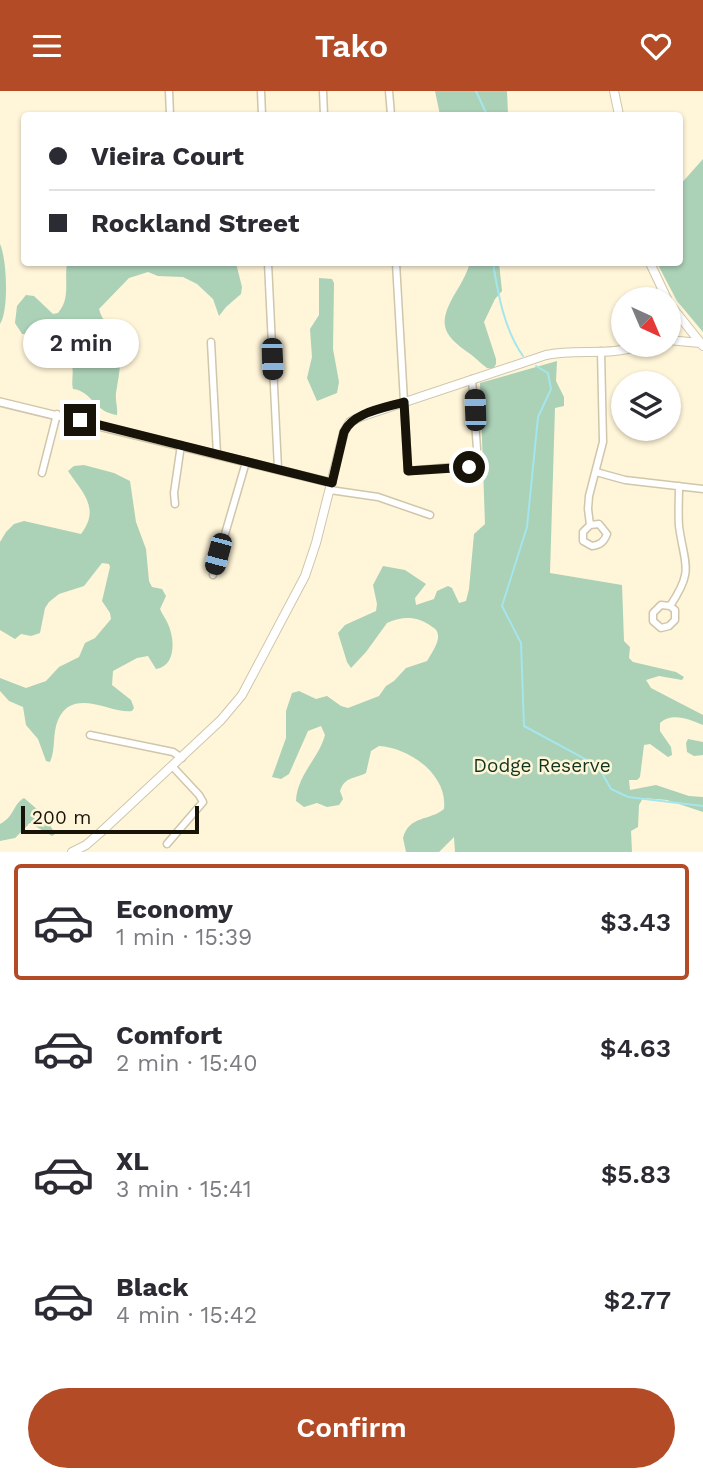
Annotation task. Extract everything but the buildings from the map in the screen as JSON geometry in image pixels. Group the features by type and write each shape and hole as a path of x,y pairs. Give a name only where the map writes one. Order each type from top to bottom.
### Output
{"main road":[{"path":"614,91 618,112"},
{"path":"651,266 660,287"},
{"path":"681,320 702,344"},
{"path":"681,342 702,344"},
{"path":"72,852 96,837 182,758 226,715 248,684 304,576 314,551 348,424 356,418 552,354 611,350"}],"street":[{"path":"169,91 170,112"},
{"path":"261,91 262,112"},
{"path":"323,91 324,112"},
{"path":"389,91 391,112"},
{"path":"268,266 278,469"},
{"path":"396,266 408,471 474,465 477,449 472,379"},
{"path":"211,342 217,454"},
{"path":"590,525 588,509 603,442 601,351"},
{"path":"0,402 278,469 378,497 430,515"},
{"path":"41,473 57,414"},
{"path":"175,504 174,493 181,445"},
{"path":"213,575 246,461"},
{"path":"596,472 625,480 703,489"},
{"path":"670,606 684,582 687,565 679,525 679,486"},
{"path":"90,735 173,752 182,758"},
{"path":"167,844 203,802 172,766"}],"green space":[{"path":"435,91 507,91 508,112 439,112"},
{"path":"703,159 703,332 681,306 681,287 670,287 659,266 683,266 683,182"},
{"path":"0,244 6,285 5,308 0,324"},
{"path":"67,266 237,266 242,287 241,294 219,316 213,299 197,284 183,277 158,276 148,272 129,278 99,309 115,338 119,352 117,415 103,410 85,393 73,389 72,366 59,346 46,338 22,334 15,323 17,306 26,295 34,296 53,314 58,313 66,295"},
{"path":"469,266 499,266 502,291 484,322 496,359 493,369 487,368 458,345 445,327 449,306"},
{"path":"319,278 332,279 334,283 333,349 339,382 337,393 317,401 307,378 312,357 310,329 319,315"},
{"name":"Dodge Reserve","path":"557,361 556,381 564,397 564,406 555,408 550,573 622,585 624,641 630,647 629,658 633,662 676,672 684,677 682,680 659,676 646,680 651,688 703,715 703,725 675,717 660,723 660,731 671,747 672,755 668,757 650,744 644,745 640,777 637,780 629,780 630,790 656,785 689,796 703,797 703,812 667,800 643,798 639,805 638,827 631,831 632,852 455,852 454,837 439,852 406,852 403,838 410,825 444,809 440,785 425,765 403,752 379,746 371,751 366,773 348,780 342,786 340,791 343,799 339,805 327,807 317,803 304,807 296,801 297,792 325,735 321,726 308,731 289,774 281,779 272,777 286,738 286,711 292,693 299,691 316,699 327,696 348,708 379,696 406,668 427,661 438,635 435,629 420,620 404,618 387,623 351,668 338,633 345,625 376,611 373,585 383,566 405,570 426,584 415,598 416,605 434,599 437,591 448,586 452,588 459,603 466,601 474,534 485,524 480,383"},
{"path":"84,465 114,473 130,481 136,522 146,549 149,581 152,587 162,589 166,596 160,609 173,644 170,657 163,667 156,669 148,656 137,658 113,671 112,685 131,700 134,708 132,711 82,703 65,710 56,725 50,762 46,761 38,739 26,725 23,707 9,701 0,691 0,678 26,688 46,681 59,667 79,657 85,643 95,638 111,619 102,601 110,567 109,564 102,563 84,586 59,594 49,602 45,608 40,633 31,636 21,634 15,639 0,630 0,542 14,524 24,521 81,534 87,525 89,508 84,493 68,471 74,466"},
{"path":"688,739 703,742 703,755 694,756 687,752"},
{"path":"24,798 45,816 55,834 52,836 30,823 15,838 0,841 0,824"}],"waterway":[{"path":"476,91 486,112"},
{"path":"494,266 506,323 523,356"},
{"path":"536,366 548,373 551,389 538,417 527,527 502,606 521,643 524,726 598,766 611,789 628,797 703,806"}],"route":[{"path":"80,420 332,483 348,424 356,418 404,402 408,471 469,467"}]}
